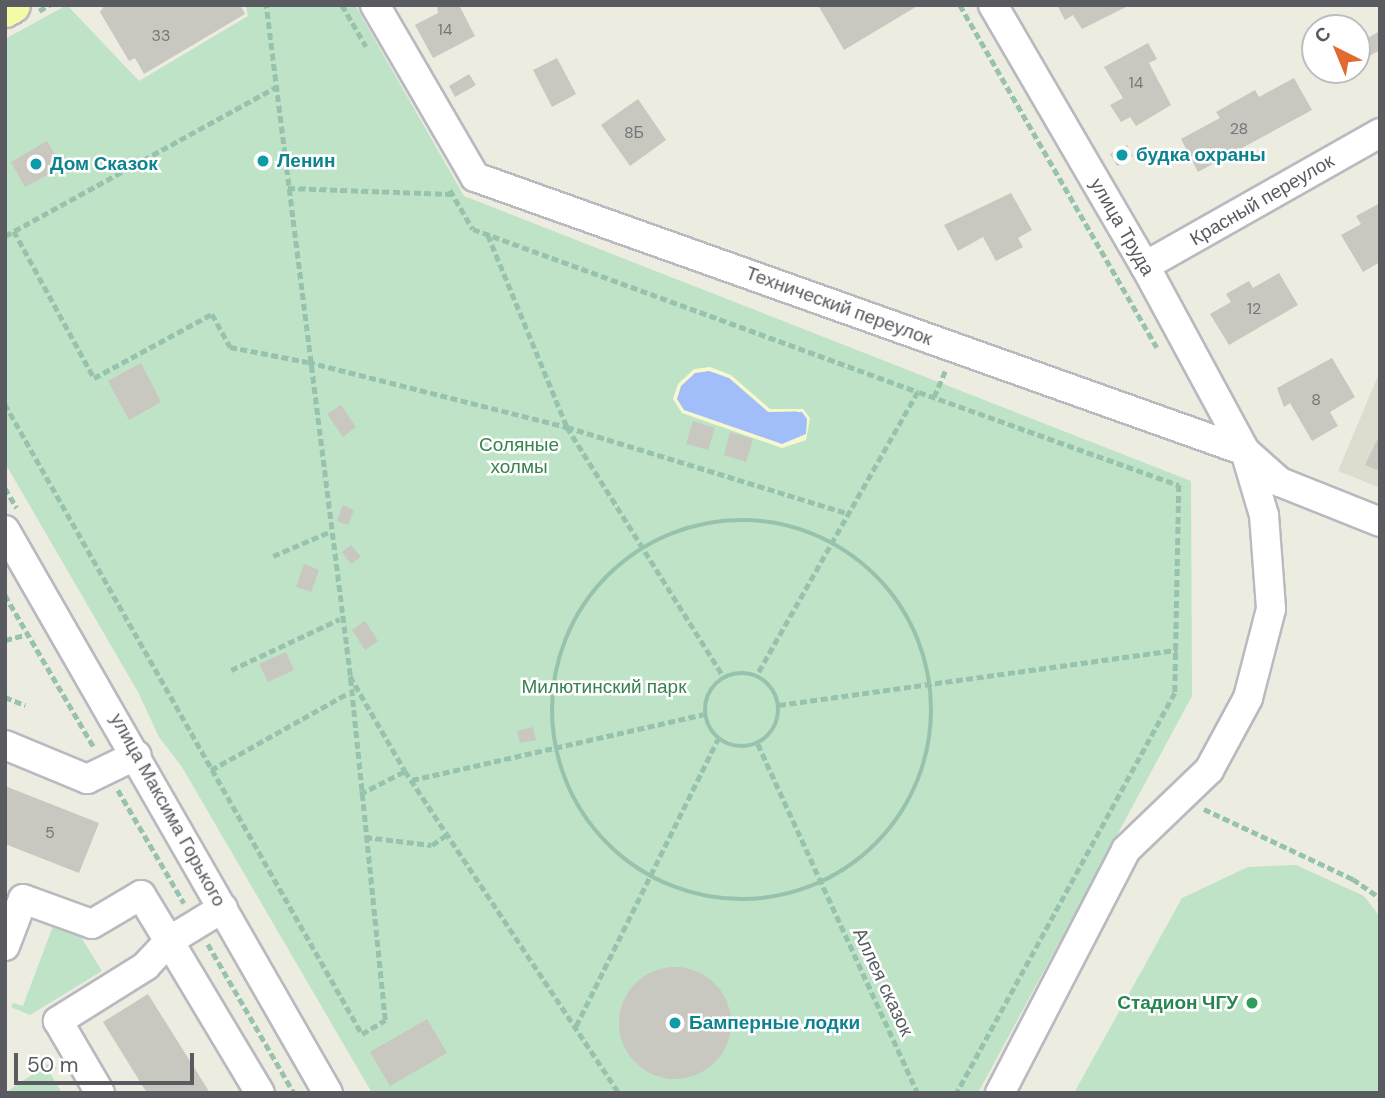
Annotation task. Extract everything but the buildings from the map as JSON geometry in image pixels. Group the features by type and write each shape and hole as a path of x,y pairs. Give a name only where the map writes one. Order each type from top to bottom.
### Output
{"main road":[{"path":"5,9 12,5"}],"street":[{"name":"Технический переулок","path":"374,5 475,177 1245,451 1280,482 1380,522"},
{"name":"улица Труда","path":"993,5 1145,267 1245,451"},
{"name":"Красный переулок","path":"1145,267 1380,133"},
{"path":"1000,1093 1126,849 1209,770 1248,698 1271,609 1264,515 1245,451"},
{"name":"улица Максима Горького","path":"5,530 137,755 328,1093"},
{"path":"5,746 87,779 137,755"},
{"path":"5,946 23,899 92,924 141,895 260,1093"},
{"path":"100,1093 58,1021 146,966 169,941 223,908"}],"path":[{"path":"5,404 362,1034 384,1020 348,693 350,676 329,532 266,5"},
{"path":"342,5 370,52"},
{"path":"960,5 1164,359"},
{"path":"5,236 276,87"},
{"path":"445,182 473,229 1179,485 1175,693 957,1093"},
{"path":"288,188 452,194"},
{"path":"14,231 94,378 212,314 230,347 308,362 567,427 849,514"},
{"path":"488,234 567,427 724,677"},
{"path":"757,675 919,392"},
{"path":"761,520 819,535 872,569 912,621 931,684 930,743 910,801 873,849 822,884 754,902 683,893 620,859 573,803 555,746 554,676 572,623 605,577 643,548 703,523 761,520"},
{"path":"273,556 329,532"},
{"path":"5,595 294,1093"},
{"path":"231,670 340,619"},
{"path":"5,640 29,635"},
{"path":"779,705 1177,650"},
{"path":"734,673 757,675 775,692 779,705 775,728 758,744 730,746 718,739 704,715 708,693 724,677 734,673"},
{"path":"350,676 405,771 619,1093"},
{"path":"211,770 348,693"},
{"path":"5,697 25,705"},
{"path":"412,780 555,746 704,715"},
{"path":"576,1027 718,739"},
{"name":"Аллея сказок","path":"758,744 918,1093"},
{"path":"360,794 405,771"},
{"path":"1183,795 1209,813 1353,880 1380,898"},
{"path":"365,837 432,845 448,834"}],"shaded area":[{"path":"1380,371 1380,488 1338,471"}],"green space":[{"name":"Милютинский парк","path":"67,5 139,81 248,16 246,5 355,5 464,196 1191,481 1192,696 978,1093 372,1093 182,767 159,737 138,692 5,463 5,39"},
{"name":"Стадион ЧГУ","path":"1296,865 1364,896 1380,917 1378,1093 1074,1093 1182,898 1248,867"},
{"path":"53,926 81,937 102,971 30,1015 11,1007 13,1003 23,1006"},
{"path":"52,1061 57,1068 50,1073 62,1093 5,1093"}],"sand":[{"path":"710,367 731,375 770,409 803,409 810,418 806,440 782,448 682,413 673,399 678,384 694,369","holes":["729,378 768,412 797,411 782,444"]}],"water":[{"path":"709,371 729,378 768,412 802,412 807,419 806,434 782,444 684,410 677,399 681,386 695,373"}],"place":[{"name":"будка охраны","path":"1122,155"},
{"name":"Ленин","path":"263,161"},
{"name":"Дом Сказок","path":"36,164"},
{"name":"Стадион ЧГУ","path":"1252,1003"},
{"name":"Бамперные лодки","path":"675,1023"}],"park label":[{"name":"Соляные холмы","path":"519,456"}]}
